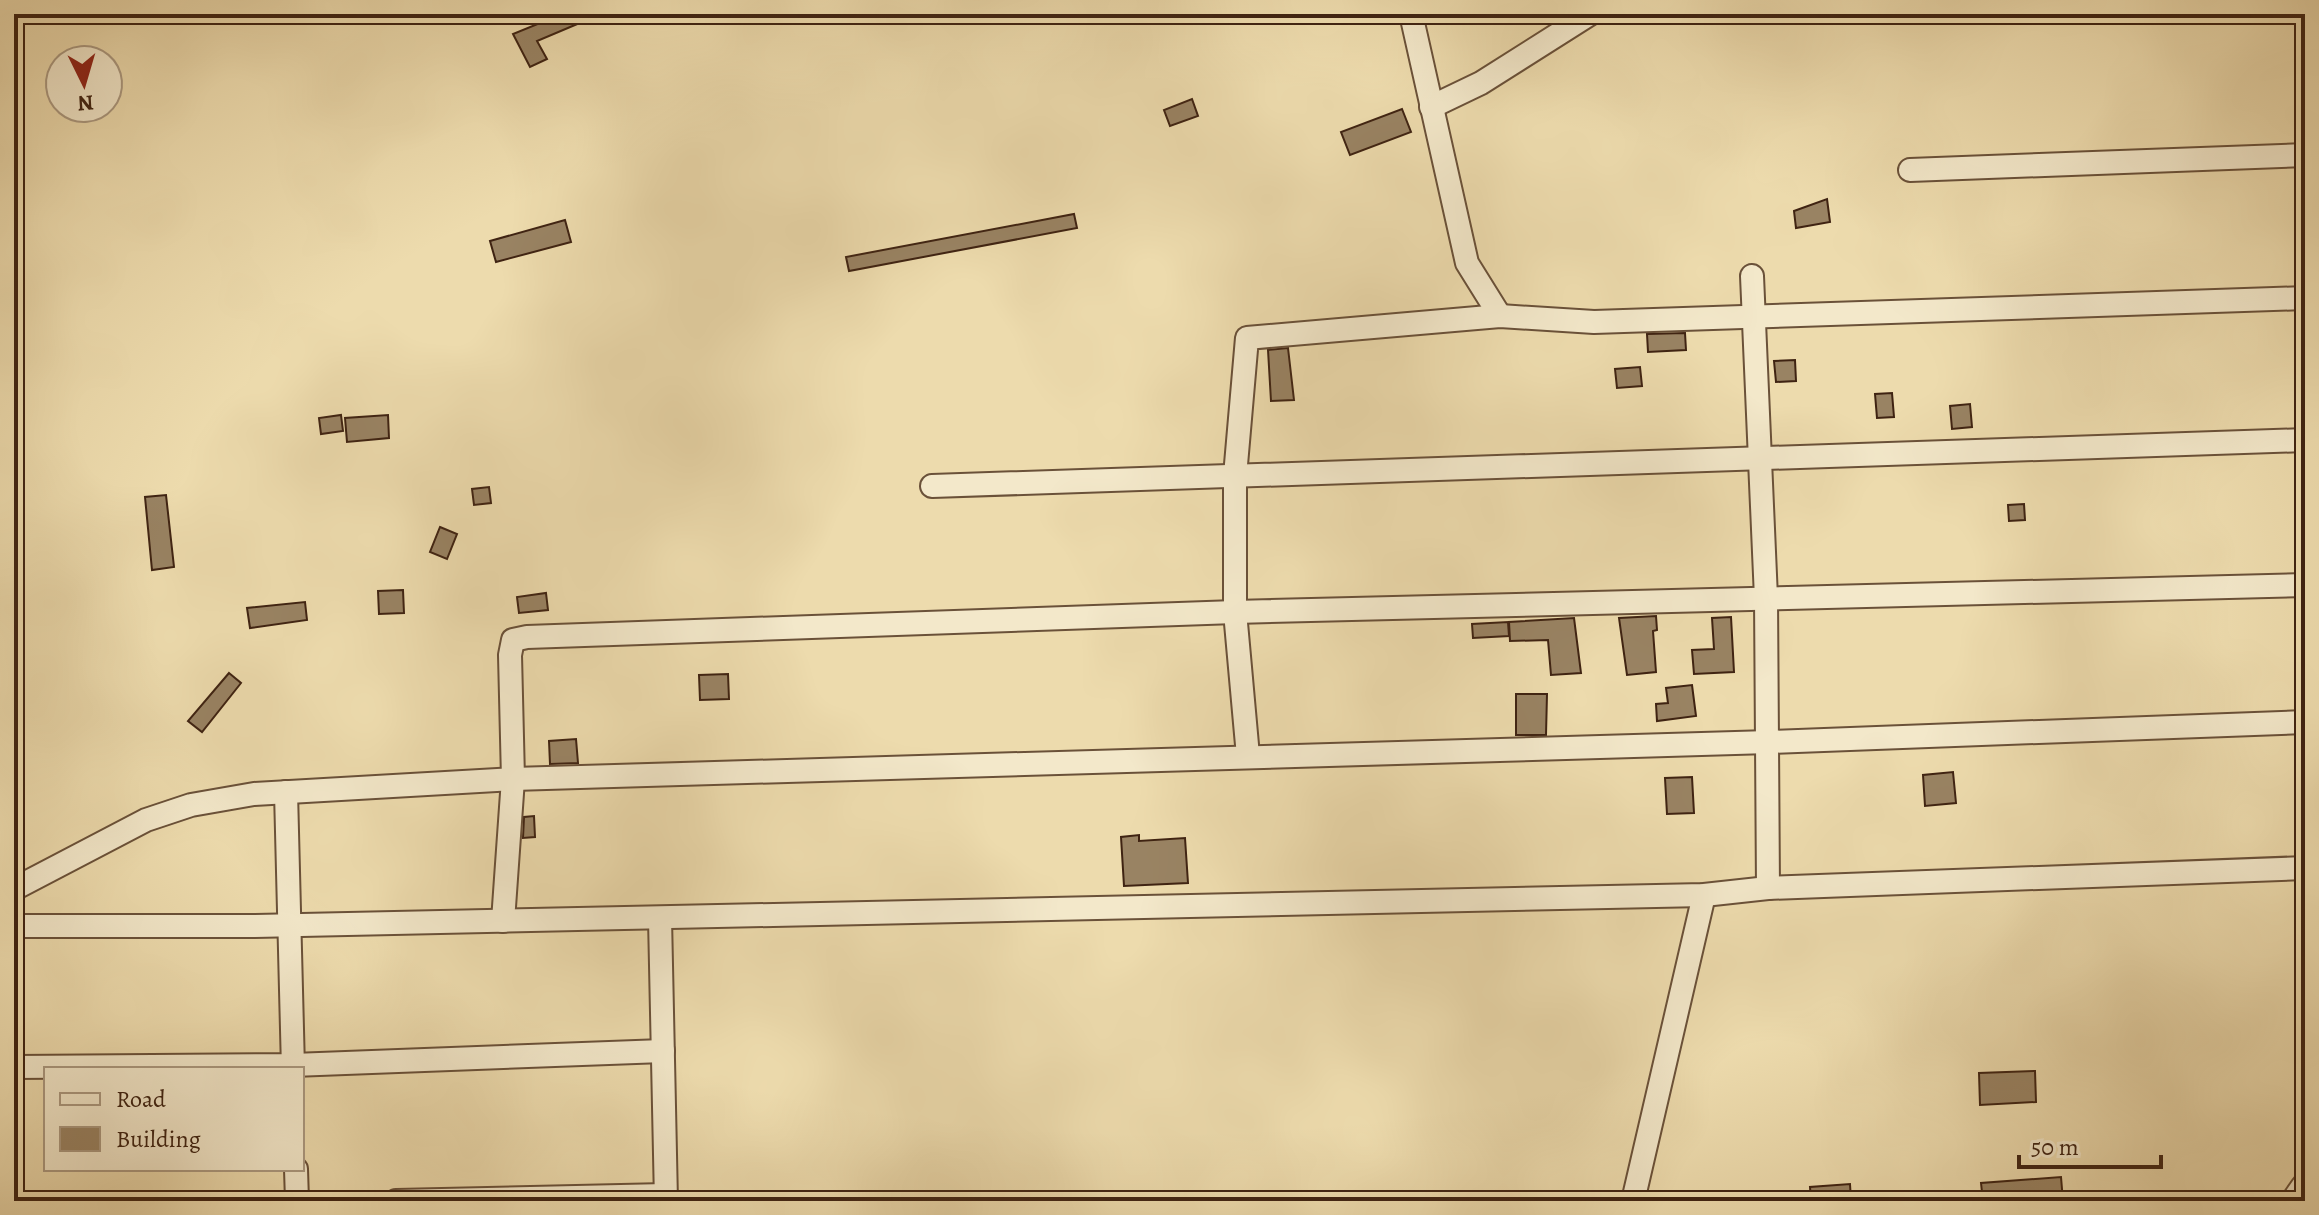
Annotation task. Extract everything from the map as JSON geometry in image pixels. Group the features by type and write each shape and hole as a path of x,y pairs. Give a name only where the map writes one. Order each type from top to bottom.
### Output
{"street":[{"path":"1411,14 1467,263 1500,316"},
{"path":"1431,107 1481,83 1590,14"},
{"path":"1910,170 2305,155"},
{"path":"1752,276 1763,458 1769,742 1768,888"},
{"path":"1248,756 1235,612 1235,476 1247,338 1500,316 1594,322 2305,298"},
{"path":"932,486 2305,440"},
{"path":"503,921 513,779 510,655 513,640 527,637 1235,612 2305,585"},
{"path":"14,889 146,820 191,805 286,792 513,779 1769,742 2305,722"},
{"path":"286,792 293,1067"},
{"path":"14,926 290,926 1704,895 1768,888 2305,868"},
{"path":"1633,1201 1704,895"},
{"path":"396,1201 666,1198 660,918"},
{"path":"14,1067 293,1067 663,1051"},
{"path":"296,1171 297,1201"},
{"path":"2296,1201 2305,1188"}],"building":[{"path":"562,14 601,14 537,41 547,59 530,67 513,34"},
{"path":"1192,99 1198,116 1170,126 1164,110"},
{"path":"1402,109 1411,132 1350,155 1341,132"},
{"path":"1827,199 1830,222 1796,228 1794,211"},
{"path":"1074,214 1077,228 849,271 846,257"},
{"path":"565,220 571,242 496,262 490,241"},
{"path":"1685,333 1686,350 1648,352 1647,334"},
{"path":"1288,348 1294,400 1271,401 1268,350"},
{"path":"1795,360 1796,381 1776,382 1774,361"},
{"path":"1640,367 1642,386 1617,388 1615,369"},
{"path":"1892,393 1894,417 1877,418 1875,394"},
{"path":"1970,404 1972,427 1952,429 1950,406"},
{"path":"341,415 343,431 321,434 319,418"},
{"path":"388,415 389,438 347,442 345,418"},
{"path":"489,487 491,503 474,505 472,489"},
{"path":"166,495 174,567 152,570 145,497"},
{"path":"2024,504 2025,520 2009,521 2008,505"},
{"path":"440,527 457,534 447,559 430,552"},
{"path":"403,590 404,613 379,614 378,591"},
{"path":"546,593 548,610 519,613 517,597"},
{"path":"305,602 307,620 250,628 247,608"},
{"path":"1656,616 1657,630 1653,631 1656,672 1627,675 1619,618"},
{"path":"1731,617 1734,672 1694,674 1692,650 1714,649 1712,618"},
{"path":"1574,618 1581,673 1551,675 1548,640 1510,641 1509,622"},
{"path":"1508,622 1509,636 1473,638 1472,624"},
{"path":"229,673 241,683 202,732 188,721"},
{"path":"728,674 729,699 700,700 699,675"},
{"path":"1692,685 1696,716 1657,721 1656,704 1668,703 1666,688"},
{"path":"1516,694 1547,694 1546,735 1516,735"},
{"path":"576,739 578,763 550,764 549,741"},
{"path":"1953,772 1956,803 1925,806 1923,775"},
{"path":"1692,777 1694,813 1667,814 1665,778"},
{"path":"534,816 535,837 523,838 524,817"},
{"path":"1139,835 1139,841 1185,838 1188,883 1124,886 1121,837"},
{"path":"2035,1071 2036,1102 1980,1105 1979,1073"},
{"path":"2061,1177 2063,1201 1983,1201 1981,1183"},
{"path":"1850,1184 1851,1201 1811,1201 1810,1187"}]}
